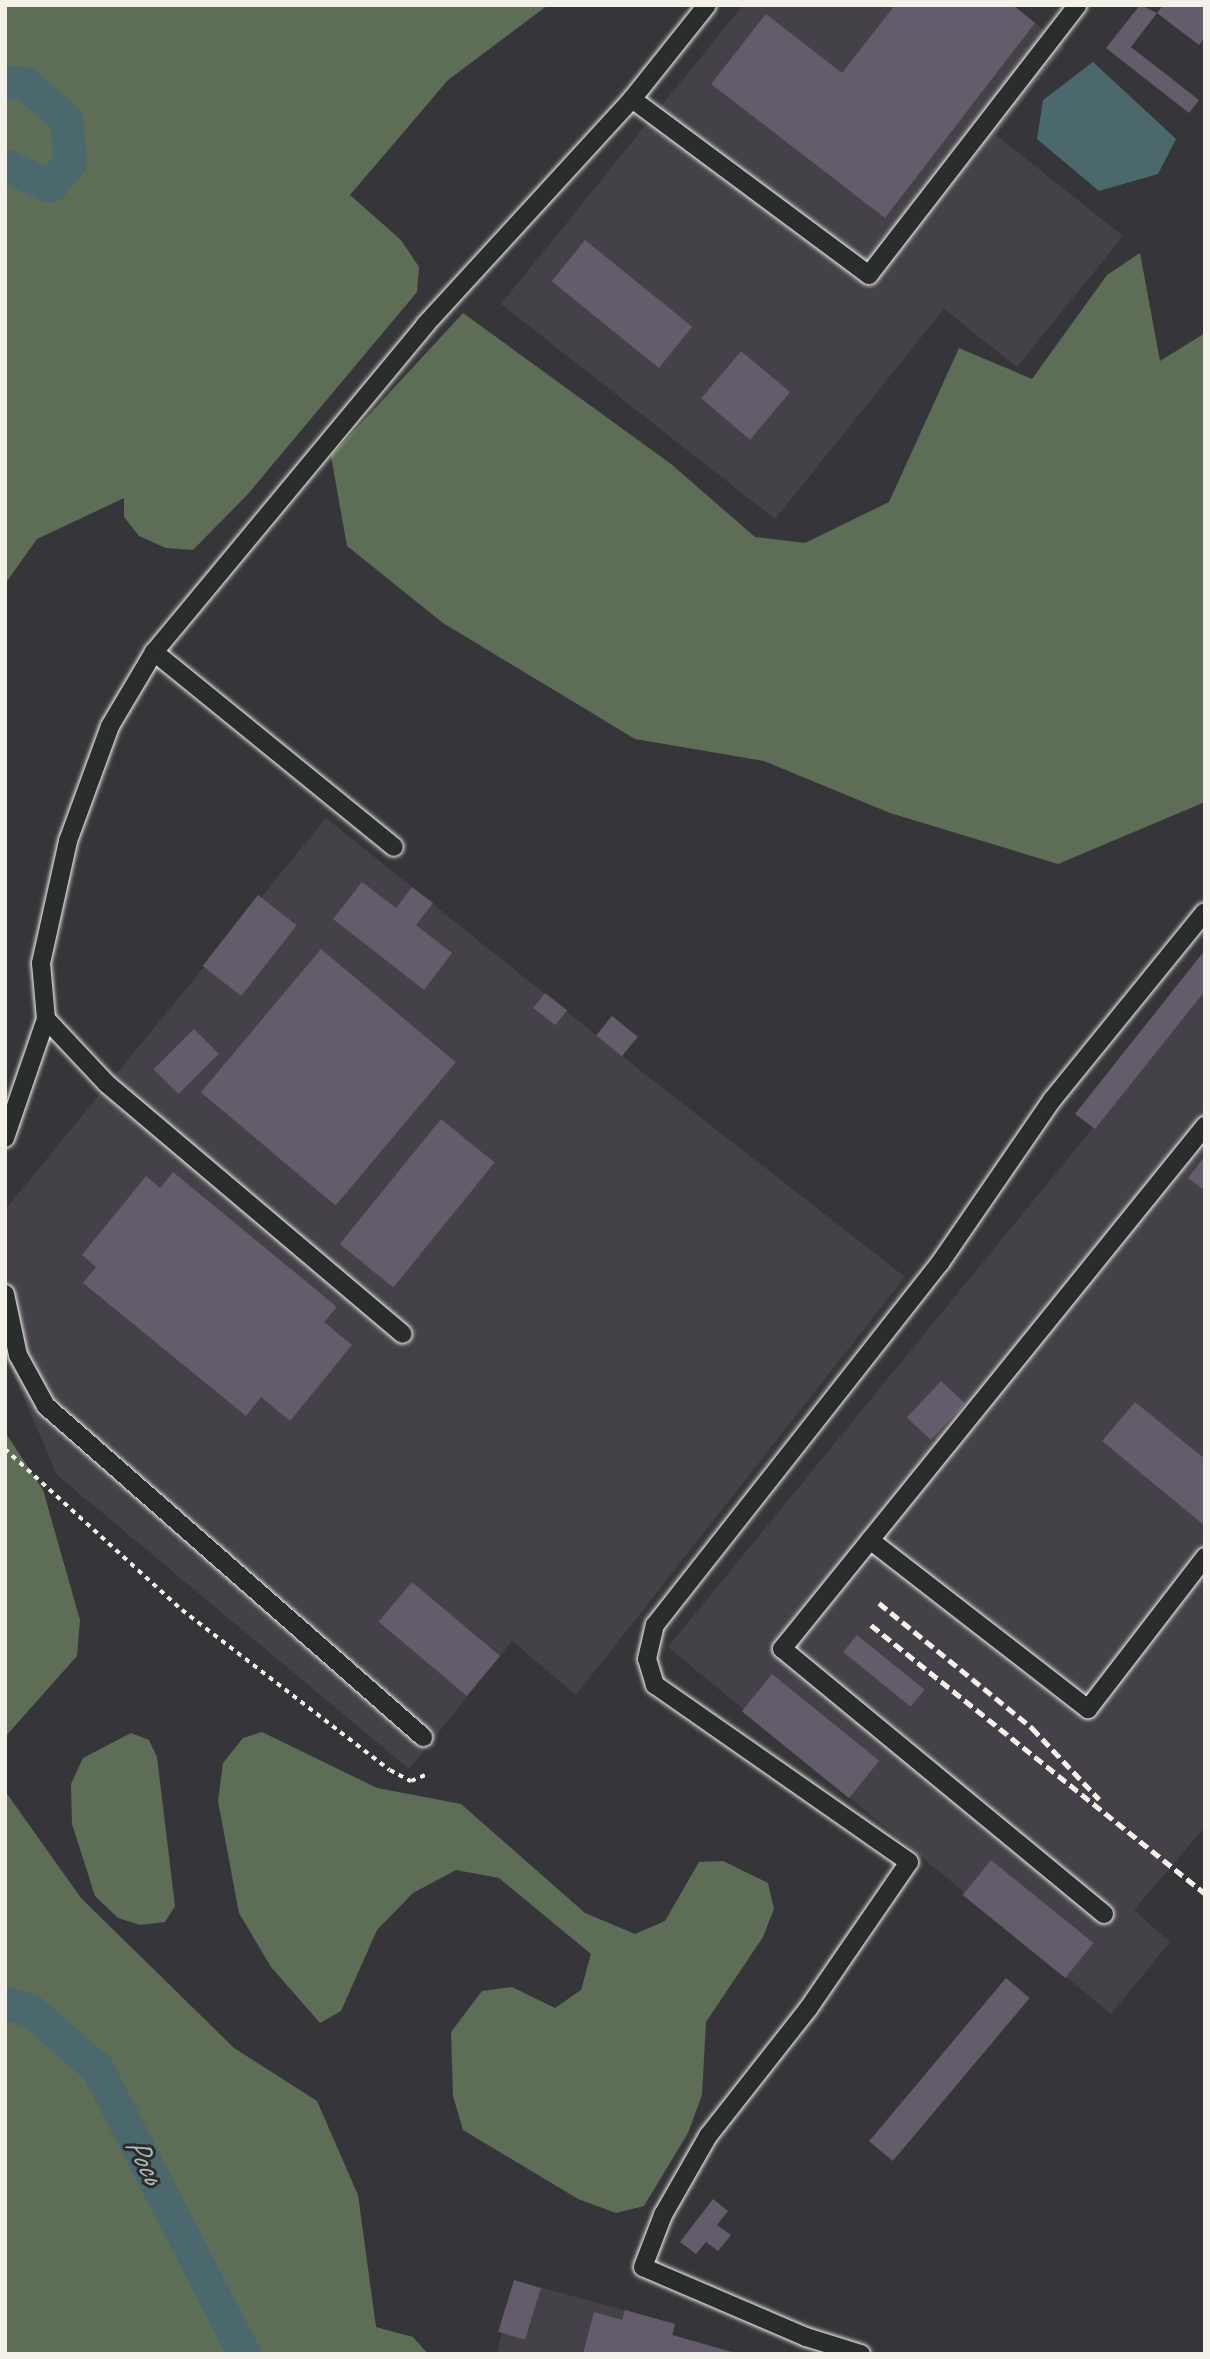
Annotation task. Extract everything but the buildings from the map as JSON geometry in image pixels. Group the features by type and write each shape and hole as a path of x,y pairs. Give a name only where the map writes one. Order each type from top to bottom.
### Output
{"lane":[{"path":"5,1138 46,1019 41,963 68,841 110,726 154,652 425,324 632,99 707,5"},
{"path":"632,99 869,275 1078,5"},
{"path":"154,652 394,847"},
{"path":"854,2353 643,2267 663,2215 708,2136 808,2008 909,1862 655,1685 647,1659 654,1625 940,1263 1052,1100 1205,912"},
{"path":"46,1019 107,1084 403,1334"},
{"path":"1104,1914 782,1649 1205,1126"},
{"path":"5,1294 18,1355 46,1406 423,1737"},
{"path":"870,1540 1088,1709 1205,1557"}],"path":[{"path":"5,1449 193,1619 390,1770 411,1781 425,1775"}],"shaded area":[{"path":"743,5 1013,5 1065,47 996,135 1123,236 1017,367 944,309 775,519 501,304"},
{"path":"326,818 596,1035 612,1016 638,1037 622,1056 905,1277 576,1695 512,1641 409,1769 57,1475 5,1354 5,1210"},
{"path":"1205,991 1205,1827 1134,1910 1170,1942 1111,2014 668,1647"},
{"path":"514,2280 675,2324 673,2335 741,2354 497,2354"}],"green space":[{"path":"5,5 548,5 448,80 350,195 401,240 419,267 417,292 248,494 193,550 166,548 139,536 124,517 124,498 37,539 5,584"},
{"path":"1140,253 1160,361 1205,333 1205,802 1058,864 890,813 764,761 635,739 443,623 347,546 331,456 463,313 671,464 755,537 805,543 889,502 959,348 1032,379 1107,275"},
{"path":"5,1432 43,1490 80,1620 77,1656 5,1737"},
{"path":"262,1732 377,1788 461,1804 585,1913 635,1934 665,1921 699,1862 723,1861 768,1883 774,1909 763,1937 706,2022 702,2095 688,2133 644,2206 616,2213 578,2199 463,2130 453,2096 451,2032 482,1991 512,1987 555,2008 581,1990 591,1954 499,1878 456,1870 413,1893 377,1930 341,2011 320,2023 271,1967 239,1913 218,1801 223,1763 243,1738"},
{"path":"131,1733 149,1740 157,1757 175,1906 165,1922 140,1925 118,1918 95,1896 72,1824 71,1784 83,1758"},
{"path":"5,1791 81,1898 234,2048 317,2101 358,2195 376,2327 413,2337 428,2354 5,2354"}],"water":[{"path":"1093,62 1176,139 1158,174 1099,191 1037,139 1043,100"}],"waterway":[{"name":"Рось","path":"5,82 25,83 66,119 70,162 50,186 5,165"},
{"name":"Рось","path":"5,2003 30,2010 97,2068 244,2354"}],"railway":[{"path":"879,1603 1032,1728 1099,1799"},
{"path":"871,1625 1205,1894"}]}
